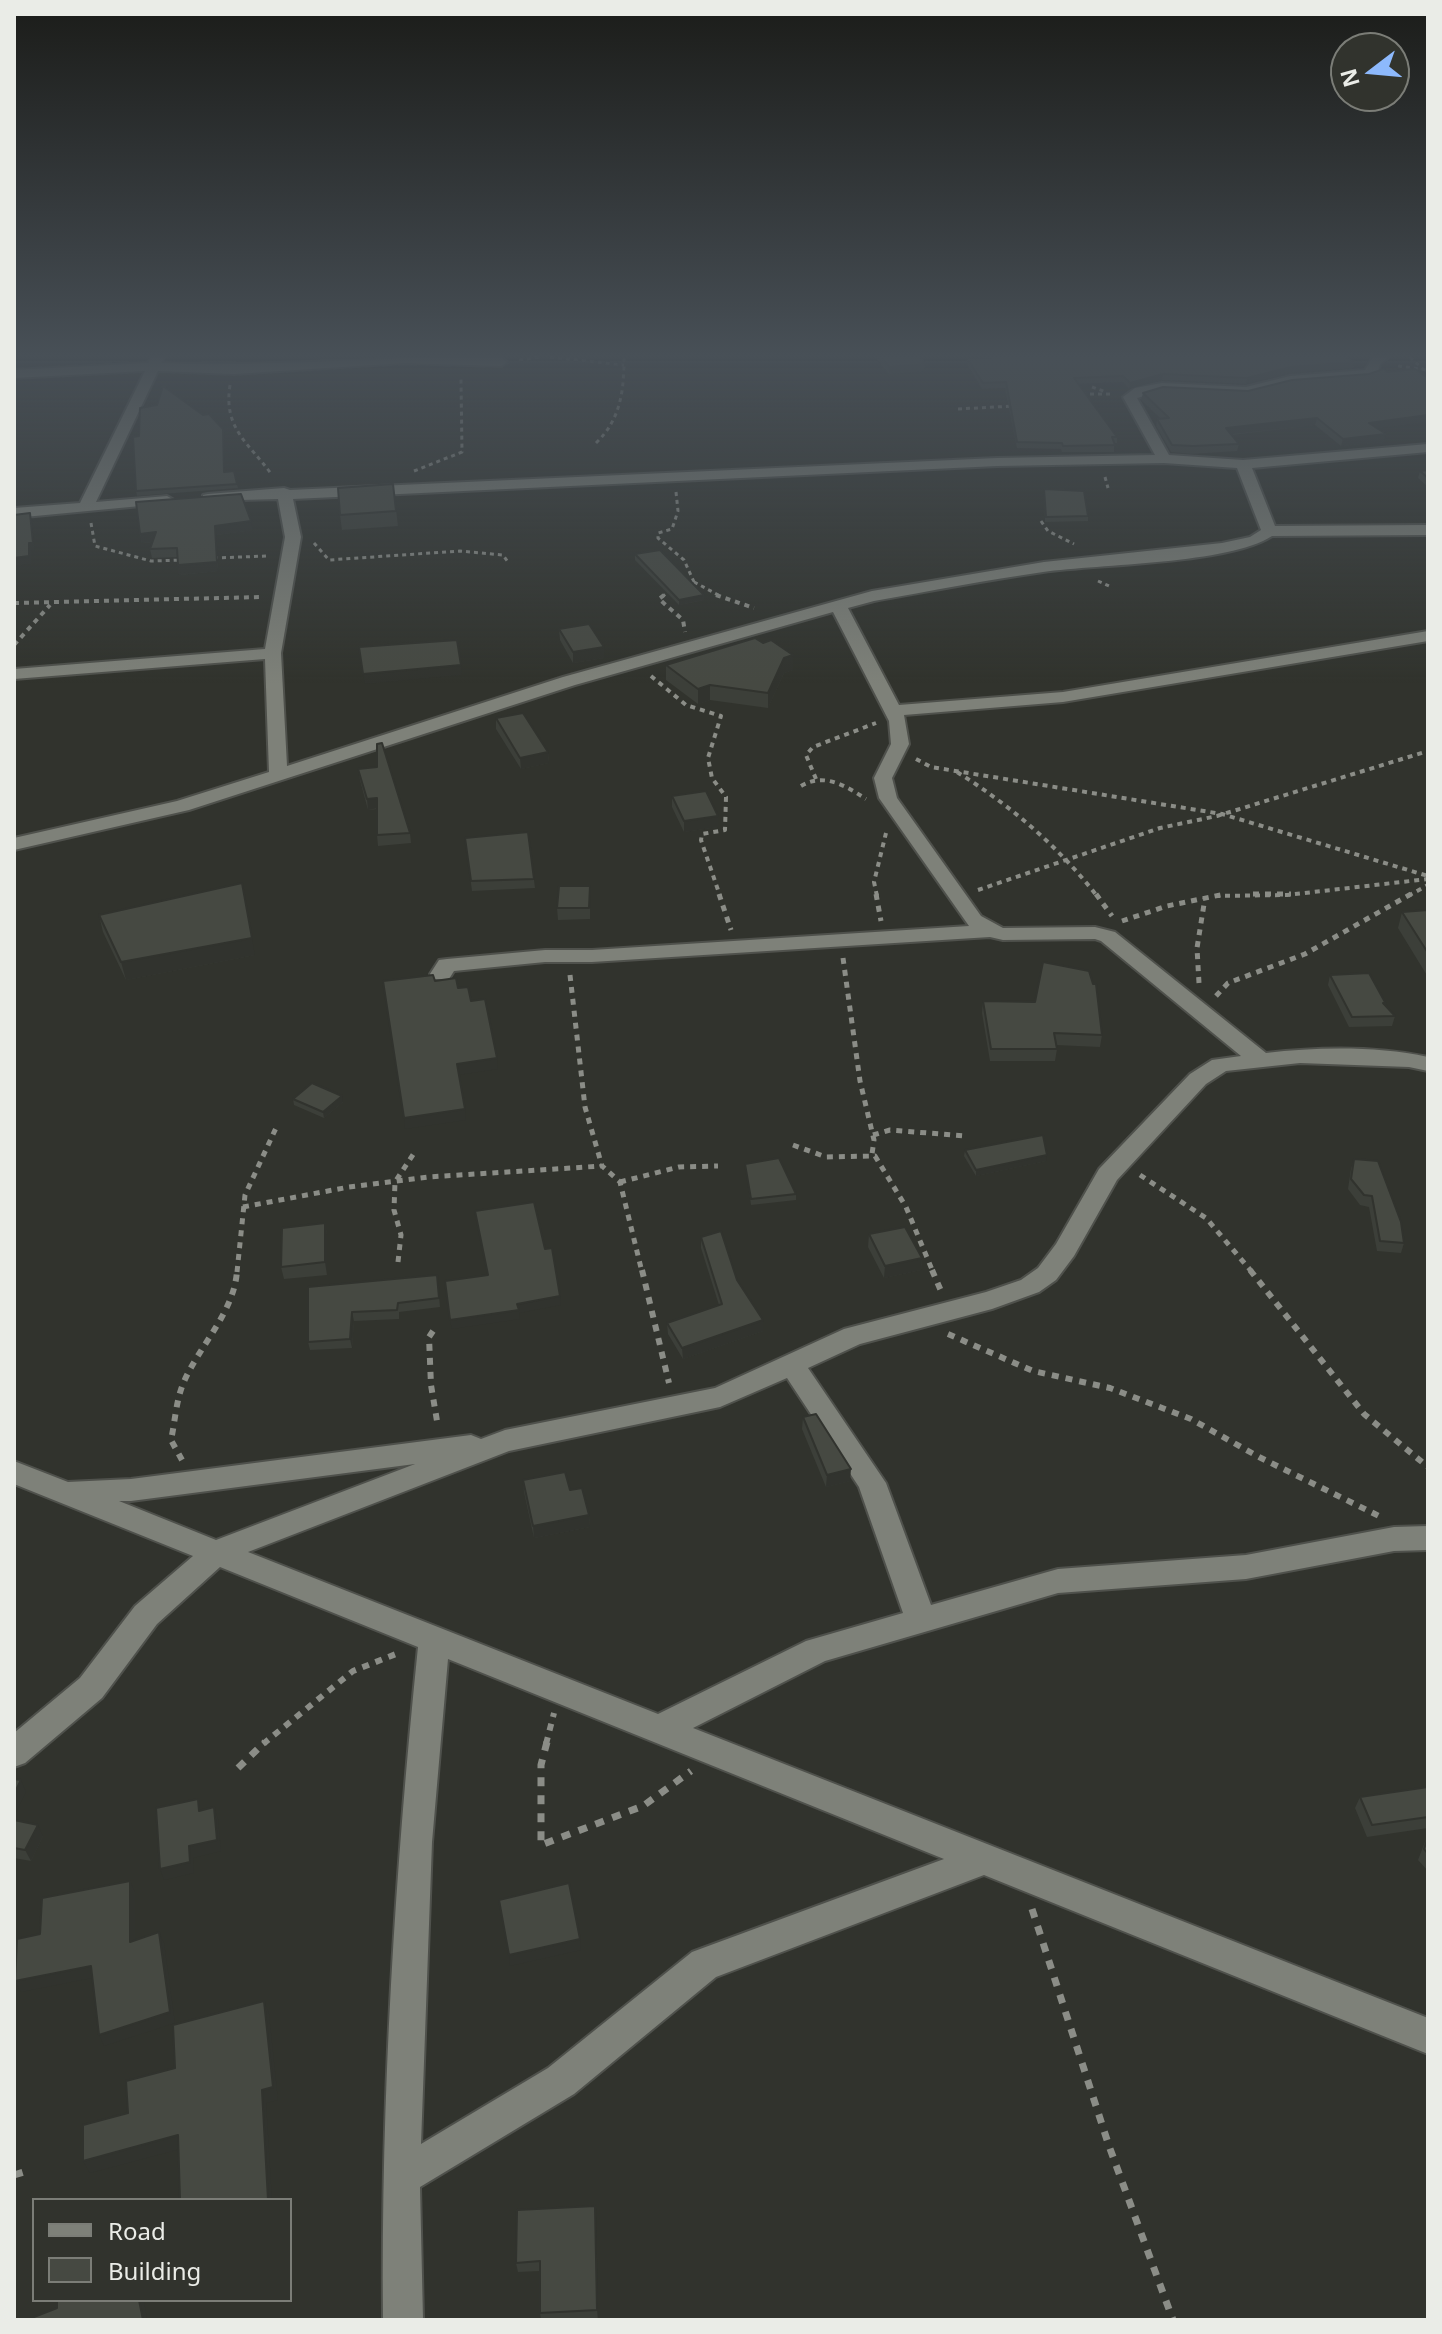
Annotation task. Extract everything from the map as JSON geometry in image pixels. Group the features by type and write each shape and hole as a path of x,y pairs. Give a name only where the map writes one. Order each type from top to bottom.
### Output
{"street":[{"path":"86,506 105,466"},
{"path":"14,513 284,492 379,491 499,482 916,466"},
{"path":"1244,466 1269,531"},
{"path":"278,773 273,653 293,537 284,492"},
{"path":"14,844 182,806 278,773 643,660 838,605 973,577 1222,548 1255,540 1269,531 1428,530"},
{"path":"838,605 898,721 898,748 883,778 891,810 974,920 990,931"},
{"path":"894,713 1063,697 1428,636"},
{"path":"14,674 273,653"},
{"path":"441,974 447,965 567,956 990,931 1017,936 1095,933 1108,936 1260,1059"},
{"path":"62,1491 131,1490 505,1441 678,1407 728,1394 853,1336 1030,1286 1047,1274 1065,1250 1108,1175 1198,1079 1220,1065 1260,1059 1358,1057 1428,1064"},
{"path":"791,1363 872,1483 921,1620"},
{"path":"14,1753 84,1695 146,1615 217,1552 505,1441"},
{"path":"14,1472 1428,2036"},
{"path":"660,1729 817,1650 1058,1581 1246,1567 1394,1539 1428,1538"},
{"path":"403,2320 401,2177 415,1842 434,1639"},
{"path":"401,2177 561,2081 704,1964 985,1859"}],"path":[{"path":"267,466 284,492"},
{"path":"379,491 422,466"},
{"path":"688,477 674,495 678,511 672,529 658,533 658,538 676,549 691,570 694,582 708,592 753,608 780,622"},
{"path":"86,506 95,546 151,561 186,560"},
{"path":"293,537 311,537 318,551 329,560 474,550 503,555 508,562"},
{"path":"209,558 288,555"},
{"path":"682,586 694,582"},
{"path":"673,589 664,592 659,599 683,620 685,632 696,645"},
{"path":"14,603 50,605 203,596 281,597"},
{"path":"14,645 50,605"},
{"path":"643,660 652,677 686,705 721,716 710,740 705,765 715,786 726,797 725,830 702,834 701,840 738,946"},
{"path":"816,779 806,755 813,747 894,713"},
{"path":"898,748 931,767 1222,814 1428,880"},
{"path":"958,897 1160,828 1222,814 1428,751"},
{"path":"954,770 1006,802 1043,833 1118,923 1167,906 1227,894 1302,894 1403,880 1428,880"},
{"path":"801,786 808,780 816,779 848,787 891,810 874,882 881,911 880,938"},
{"path":"1205,1017 1209,1005 1228,983 1305,954 1428,880"},
{"path":"1205,898 1197,948 1205,1017"},
{"path":"842,940 860,1081 873,1135 872,1154 906,1207 929,1257 948,1311"},
{"path":"567,956 585,1107 602,1166 620,1182 663,1367 678,1407"},
{"path":"194,1482 171,1440 182,1385 222,1315 237,1279 245,1195 276,1128"},
{"path":"873,1135 890,1130 966,1136"},
{"path":"793,1145 826,1157 872,1154"},
{"path":"398,1262 401,1235 394,1210 395,1182 416,1150"},
{"path":"1118,1165 1153,1181 1206,1218 1364,1414 1428,1467"},
{"path":"243,1207 311,1192 456,1174 567,1171 602,1166"},
{"path":"620,1182 679,1167 718,1166"},
{"path":"920,1318 960,1340 1033,1371 1110,1388 1191,1419 1259,1457 1386,1519"},
{"path":"433,1331 429,1337 435,1423 451,1448"},
{"path":"238,1768 270,1737 353,1671 434,1639"},
{"path":"560,1689 541,1765 541,1845 643,1806 718,1752"},
{"path":"1020,1874 1109,2146 1173,2320"},
{"path":"14,2175 30,2170"}],"building":[{"path":"135,466 224,466 224,472 234,471 237,484 136,491"},
{"path":"393,484 396,511 340,515 338,488"},
{"path":"1044,489 1084,491 1088,516 1046,517"},
{"path":"241,494 251,521 215,526 217,562 178,565 177,548 150,549 156,532 140,534 136,502"},
{"path":"30,513 33,543 29,543 29,556 14,558 14,515"},
{"path":"660,550 704,595 679,600 635,554"},
{"path":"589,624 604,647 573,652 559,629"},
{"path":"755,638 763,643 771,640 793,655 784,658 768,693 710,685 698,689 666,665"},
{"path":"457,640 461,665 363,674 359,647"},
{"path":"523,713 548,752 520,758 496,718"},
{"path":"382,743 410,833 377,835 377,798 367,799 358,769 377,767 377,744"},
{"path":"706,791 718,816 684,821 672,796"},
{"path":"528,832 534,879 471,881 465,838"},
{"path":"242,883 252,938 121,962 99,915"},
{"path":"559,886 590,886 589,908 557,908"},
{"path":"1428,910 1428,953 1402,912"},
{"path":"1043,962 1089,971 1093,984 1096,984 1102,1035 1054,1033 1057,1049 991,1049 983,1001 1035,1002"},
{"path":"1369,973 1386,1004 1383,1003 1395,1016 1352,1017 1330,975"},
{"path":"433,975 435,981 456,978 458,988 468,987 471,1001 485,999 497,1058 457,1064 465,1109 404,1118 383,981"},
{"path":"312,1083 342,1096 323,1112 293,1099"},
{"path":"1043,1135 1047,1155 976,1170 965,1150"},
{"path":"779,1158 796,1194 751,1199 745,1164"},
{"path":"1354,1159 1378,1161 1401,1222 1404,1243 1380,1241 1372,1196 1364,1195 1351,1179"},
{"path":"534,1202 545,1249 552,1248 560,1296 517,1304 519,1310 450,1320 445,1281 488,1275 475,1211"},
{"path":"325,1223 325,1262 281,1267 282,1228"},
{"path":"905,1227 922,1258 885,1266 869,1234"},
{"path":"721,1231 737,1280 763,1320 682,1348 667,1323 722,1304 701,1237"},
{"path":"437,1275 439,1298 398,1303 397,1310 352,1312 350,1339 308,1342 308,1287"},
{"path":"816,1414 851,1469 827,1475 803,1417"},
{"path":"565,1472 570,1490 582,1488 589,1515 533,1526 523,1480"},
{"path":"14,1779 21,1780 14,1794"},
{"path":"1428,1787 1428,1817 1372,1825 1360,1797"},
{"path":"198,1799 199,1811 214,1807 217,1840 189,1846 190,1862 160,1869 156,1808"},
{"path":"14,1820 38,1825 25,1850 14,1848"},
{"path":"130,1881 130,1942 159,1932 170,2012 99,2035 91,1966 15,1981 17,1939 40,1934 42,1898"},
{"path":"569,1883 580,1939 509,1955 499,1900"},
{"path":"264,2001 273,2087 262,2090 268,2198 180,2198 178,2135 83,2161 83,2125 128,2113 126,2081 175,2068 173,2025"},
{"path":"595,2206 597,2310 540,2313 540,2261 516,2263 517,2210"},
{"path":"57,2302 139,2302 143,2320 34,2320 34,2317 57,2308"}]}
